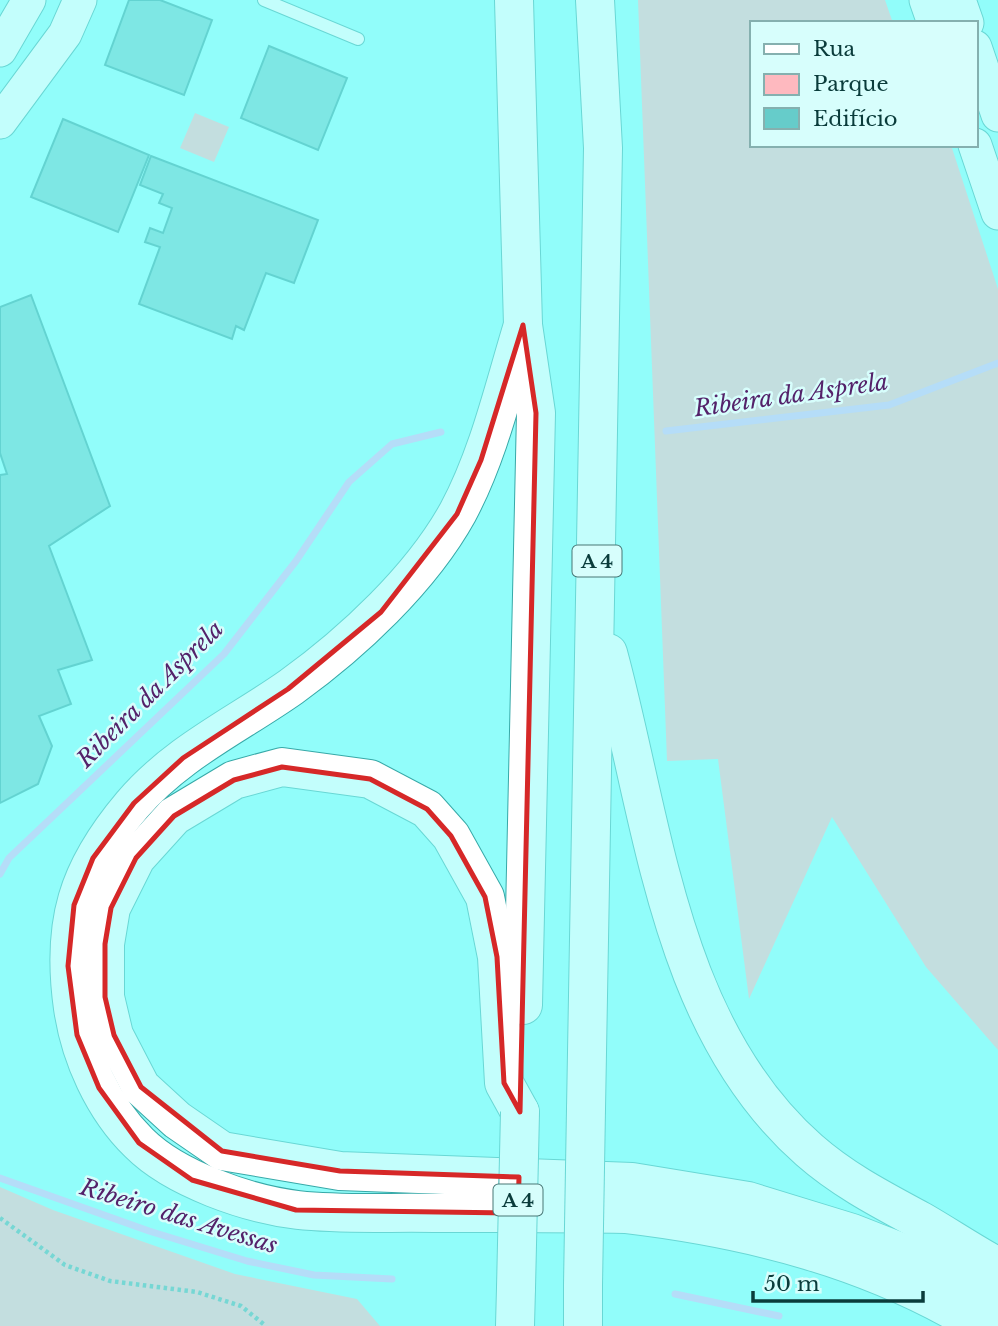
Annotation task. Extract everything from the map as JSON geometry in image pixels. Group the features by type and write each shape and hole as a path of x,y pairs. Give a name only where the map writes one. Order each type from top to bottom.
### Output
{"highway":[{"name":"A 4","path":"514,0 523,325 536,412 515,1326"},
{"name":"A 4","path":"583,1326 603,148 595,0"},
{"path":"523,325 481,460 457,514 382,612 288,689 239,717 183,758 134,803 93,858 74,905 68,966 77,1035 99,1088 139,1143 192,1180 239,1195 296,1210 625,1214 674,1219 740,1231 830,1255 880,1274 980,1326"},
{"path":"596,611 624,713 653,846 674,916 711,1019 771,1112 810,1151 863,1190 998,1267"},
{"path":"520,1112 504,1083 498,957 485,897 451,836 427,809 370,779 282,767 234,780 174,816 136,858 111,908 105,943 105,997 114,1035 141,1087 177,1120 222,1151 340,1171 632,1182 748,1201 852,1233 926,1262 998,1302"}],"street":[{"path":"0,50 29,0"},
{"path":"0,122 65,34 80,0"},
{"path":"926,0 933,21"},
{"path":"960,0 966,21"},
{"path":"977,53 998,115"},
{"path":"976,147 998,213"}],"lane":[{"path":"264,0 358,38"}],"path":[{"path":"0,1219 65,1265 110,1280 197,1292 241,1306 266,1326"}],"highlighted area":[{"path":"523,325 536,413 520,1112 504,1083 497,957 485,897 451,836 427,809 370,779 282,767 234,780 174,816 136,858 111,908 105,944 105,997 114,1035 141,1087 222,1151 340,1171 519,1177 518,1213 296,1210 192,1180 139,1143 99,1088 77,1035 68,966 74,905 93,858 134,803 183,758 288,689 381,612 457,514 481,460"}],"green space":[{"path":"638,0 885,0 892,21 750,21 750,147 952,147 998,289 998,1050 926,967 832,817 749,999 718,759 667,761"},
{"path":"195,113 229,127 214,162 180,148"},
{"path":"0,1187 53,1210 235,1274 357,1299 380,1326 0,1326"}],"building":[{"path":"129,0 160,0 212,20 184,95 105,65"},
{"path":"269,46 347,78 318,150 241,118"},
{"path":"63,119 149,155 118,232 31,197"},
{"path":"151,156 318,220 294,283 266,273 244,330 236,326 232,339 139,304 160,247 145,242 150,228 163,233 172,208 159,203 163,194 140,185"},
{"path":"31,295 110,506 49,546 92,660 58,670 71,704 39,716 52,746 38,784 0,803 0,475 7,474 0,453 0,307"}],"waterway":[{"name":"Ribeira da Asprela","path":"666,431 889,405 998,363"},
{"name":"Ribeira da Asprela","path":"0,874 9,858 224,654 296,561 349,482 392,444 441,432"},
{"name":"Ribeiro das Avessas","path":"0,1178 149,1231 247,1261 314,1275 392,1279"},
{"name":"Ribeiro das Avessas","path":"675,1294 779,1316"}]}
